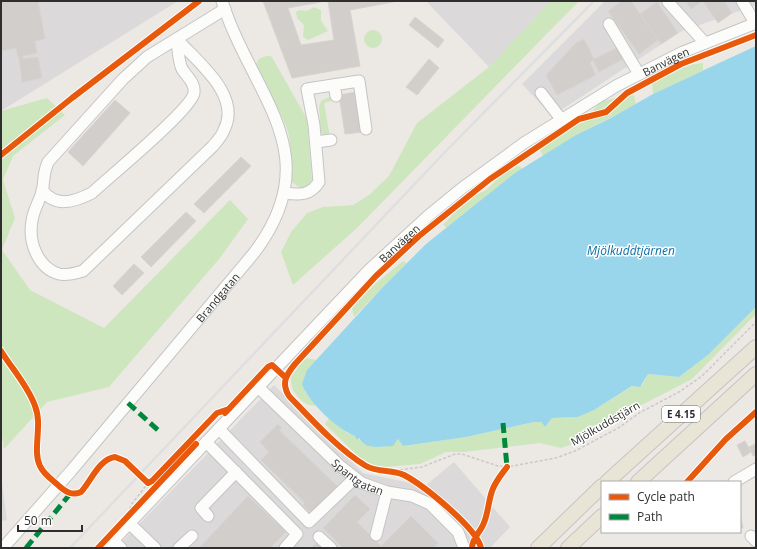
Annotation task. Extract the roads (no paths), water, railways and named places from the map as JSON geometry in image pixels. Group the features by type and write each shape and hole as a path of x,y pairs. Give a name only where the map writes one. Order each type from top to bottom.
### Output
{"main road":[{"name":"E 4.15","path":"608,481 756,347"},
{"name":"E 4.15","path":"639,481 756,374"},
{"path":"538,548 601,487"},
{"path":"568,548 601,517"}],"street":[{"path":"742,1 756,23"},
{"path":"668,2 705,43"},
{"path":"177,39 212,75 220,86 226,100 227,117 225,130 213,146 83,271 72,275 60,274 51,270 33,249 30,236 32,220 42,190 42,174 48,162 123,80 147,57 177,39 223,5"},
{"name":"Brandgatan","path":"3,548 80,460 254,253 271,227 284,193 286,166 280,128 237,41 223,5"},
{"name":"Banvägen","path":"113,546 129,518 219,429 369,270 428,216 492,166 561,119 639,74 705,43 756,23"},
{"path":"609,24 639,74"},
{"path":"42,190 49,199 61,202 81,198 92,192 151,140 188,104 194,93 193,83 182,68 178,56 177,39"},
{"path":"284,193 299,195 307,194 314,190 319,182 316,142 307,90 335,90 358,81 366,129"},
{"path":"541,93 561,119"},
{"path":"316,142 331,140"},
{"name":"Spantgatan","path":"258,387 355,478 371,488 412,496 430,504 458,532 464,548"},
{"path":"219,429 309,522 355,478"},
{"path":"206,442 297,534 285,548"},
{"path":"736,481 756,469"},
{"path":"208,516 201,508 236,472"},
{"path":"376,535 387,492"},
{"path":"129,518 155,548"},
{"path":"179,548 192,536"},
{"path":"319,537 331,548"}],"water":[{"name":"Mjölkuddtjärnen","path":"756,46 756,307 708,355 679,377 648,374 640,387 632,386 594,410 578,417 552,418 545,427 541,422 534,422 466,437 403,446 398,439 393,446 374,447 366,445 359,438 357,440 355,436 332,421 310,399 302,384 307,370 384,286 426,244 515,173 576,135 611,118 653,94"}],"railway":[{"path":"70,548 444,153 594,1"}]}
